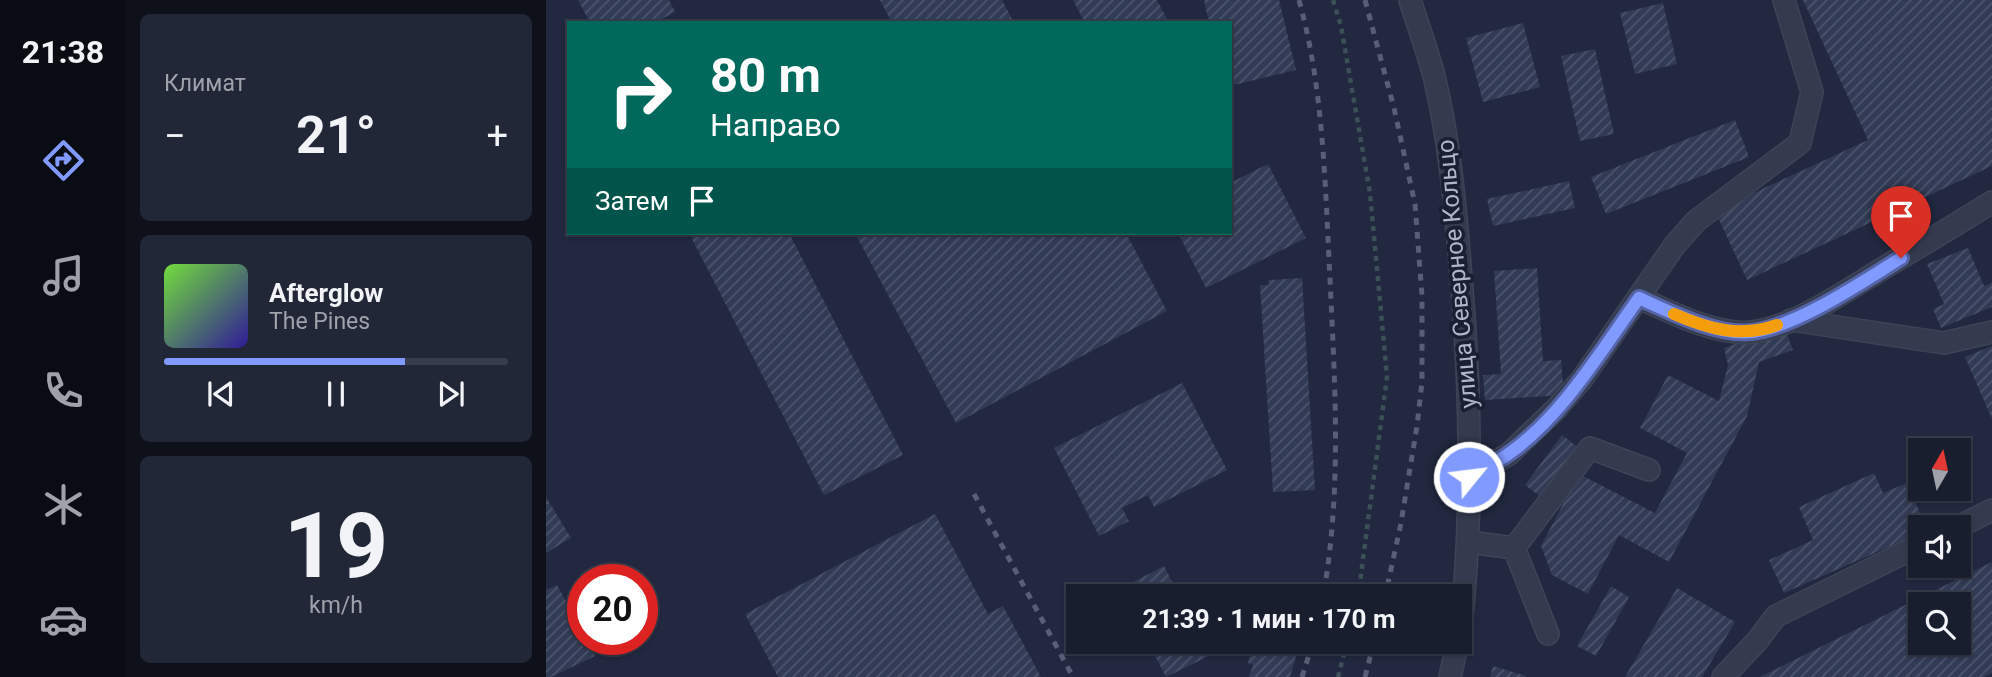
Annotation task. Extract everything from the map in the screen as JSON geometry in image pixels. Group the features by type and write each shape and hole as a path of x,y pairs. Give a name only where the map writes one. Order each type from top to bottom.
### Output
{"street":[{"name":"улица Северное Кольцо","path":"1410,0 1433,75 1451,164 1469,403 1469,541 1465,584"},
{"path":"1469,477 1509,454 1557,408 1582,379 1674,246 1696,221 1800,143 1812,92 1784,0"},
{"path":"1639,298 1695,322 1753,332 1791,320 1833,300 1992,202"},
{"path":"1791,320 1944,343 1992,332"},
{"path":"1514,548 1590,448 1649,470"},
{"path":"1971,520 1992,510"},
{"path":"1469,541 1514,548"},
{"path":"1514,548 1548,634"},
{"path":"1723,677 1776,617 1908,551"},
{"path":"1450,677 1455,654"}],"path":[{"path":"1333,0 1341,26 1370,194 1387,377 1360,584"},
{"path":"1338,677 1344,654"}],"building":[{"path":"578,0 669,0 675,12 658,21 589,21"},
{"path":"880,0 1002,0 1013,21 891,21"},
{"path":"1073,0 1157,0 1168,21 1084,21"},
{"path":"1204,0 1279,0 1296,70 1232,86 1232,21 1209,21"},
{"path":"1803,0 1992,0 1992,166 1747,280 1715,211 1868,140"},
{"path":"1663,3 1677,64 1635,74 1620,13"},
{"path":"1523,23 1540,87 1483,102 1466,38"},
{"path":"1595,49 1614,134 1580,141 1561,56"},
{"path":"1735,120 1749,157 1606,214 1591,177"},
{"path":"1268,164 1306,238 1206,288 1179,235 1232,235 1232,182"},
{"path":"1569,181 1575,208 1493,226 1487,199"},
{"path":"690,235 790,235 903,455 824,495"},
{"path":"856,235 1127,235 1167,311 956,423"},
{"path":"1968,248 1984,286 1992,283 1992,307 1941,328 1933,309 1944,304 1927,264"},
{"path":"1537,268 1543,361 1561,360 1564,395 1485,400 1483,375 1501,374 1494,271"},
{"path":"1302,278 1315,490 1273,492 1260,285 1269,285 1268,280"},
{"path":"1784,327 1793,350 1759,362 1747,416 1669,562 1619,535 1588,594 1552,575 1541,546 1579,474 1655,513 1687,453 1640,428 1668,375 1719,401 1728,365 1724,348"},
{"path":"1992,346 1992,419 1965,357"},
{"path":"1182,383 1227,470 1154,507 1148,495 1122,508 1129,521 1099,536 1054,448"},
{"path":"1562,435 1579,448 1542,498 1525,485"},
{"path":"1874,473 1883,493 1907,483 1908,501 1915,501 1921,515 1908,515 1908,538 1784,593 1769,560 1813,540 1799,507"},
{"path":"546,497 571,538 546,553"},
{"path":"935,514 988,614 1003,606 1041,677 778,677 745,614"},
{"path":"1992,562 1992,673 1984,677 1760,677 1908,604 1908,655 1971,655 1971,592 1931,592 1960,578 1971,578 1971,572"},
{"path":"1164,566 1173,584 1130,584"},
{"path":"557,585 567,603 567,655 595,656 551,677 546,677 546,590"},
{"path":"1611,586 1629,597 1596,656 1577,646"},
{"path":"1677,588 1735,622 1702,677 1625,677"},
{"path":"1154,654 1211,655 1166,677"},
{"path":"1250,654 1297,654 1290,677 1249,677 1253,665 1248,663"},
{"path":"1493,666 1526,676 1526,677 1490,677"}],"railway":[{"path":"1299,0 1314,68 1322,138 1334,359 1335,478 1325,584"},
{"path":"1365,0 1394,108 1415,204 1422,296 1422,382 1417,426 1388,584"},
{"path":"974,494 1073,677"},
{"path":"1302,677 1309,654"},
{"path":"1365,677 1371,654"}],"slow traffic":[{"path":"1674,314 1695,322 1742,332 1753,332 1777,325"}],"route":[{"path":"1469,477 1509,454 1557,408 1582,379 1639,298 1695,322 1732,331 1753,332 1791,320 1833,300 1901,258"}]}
